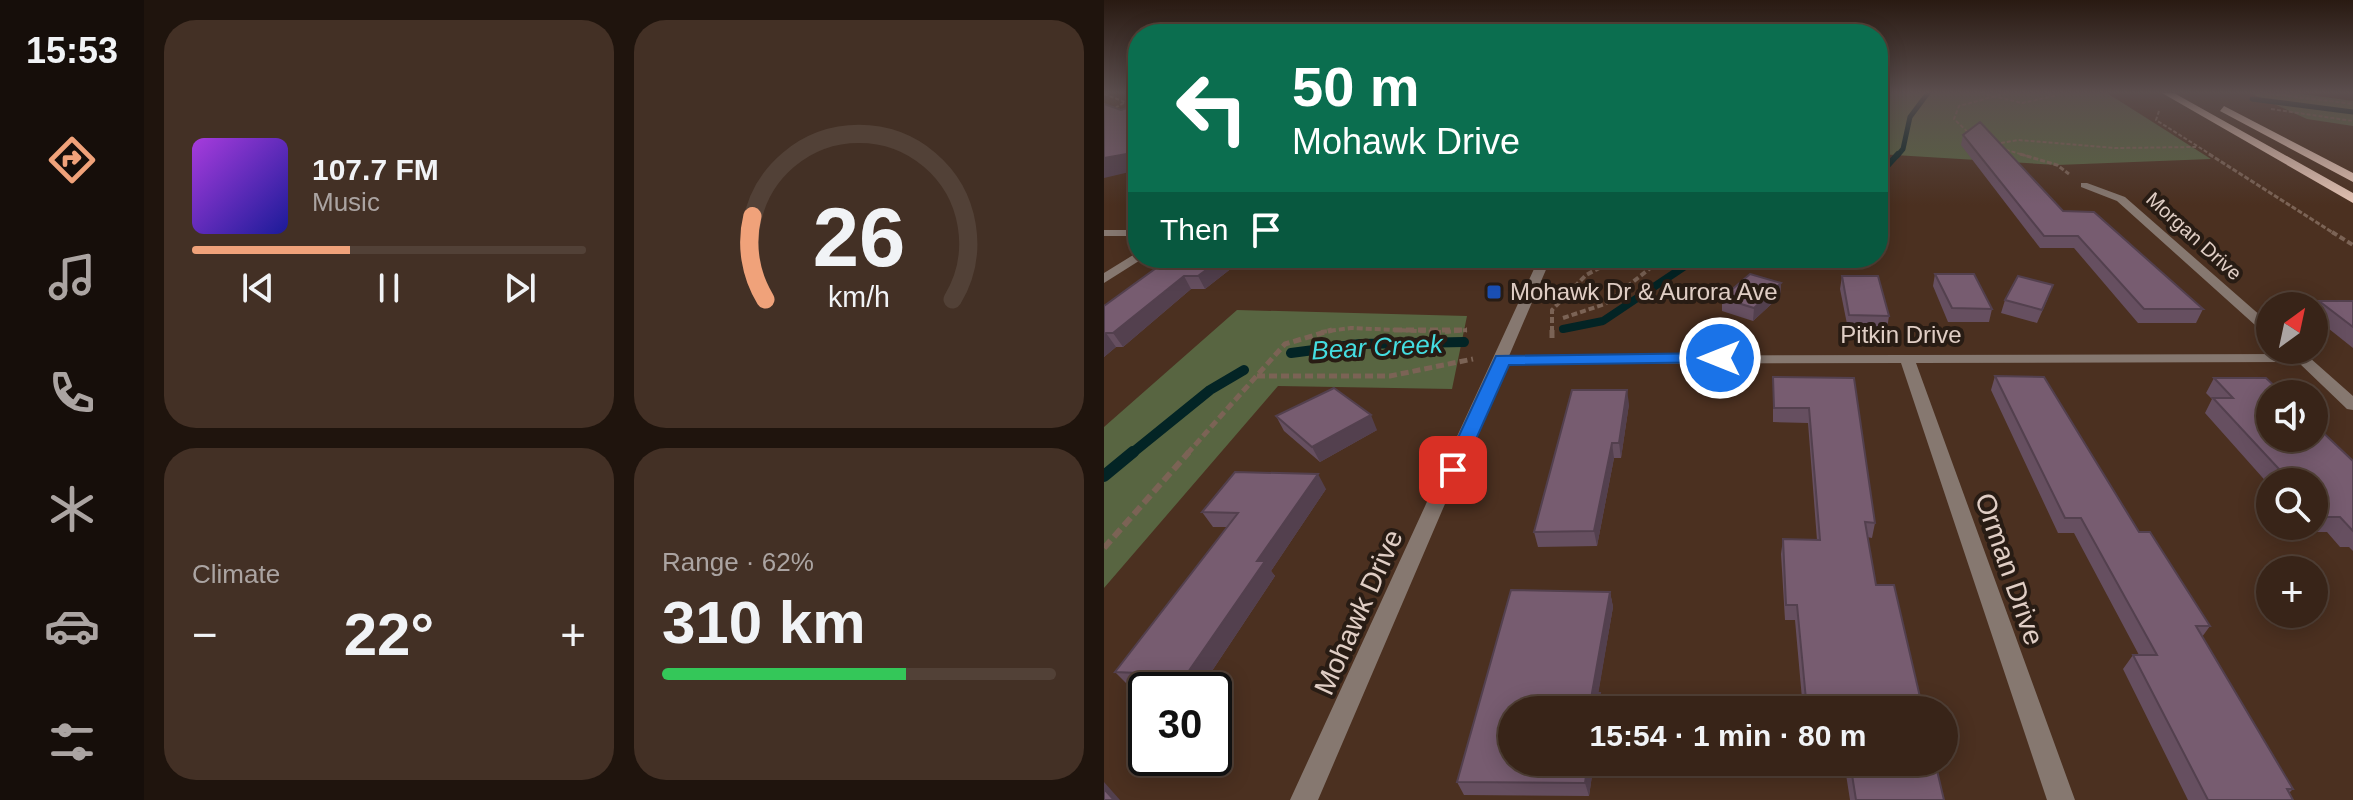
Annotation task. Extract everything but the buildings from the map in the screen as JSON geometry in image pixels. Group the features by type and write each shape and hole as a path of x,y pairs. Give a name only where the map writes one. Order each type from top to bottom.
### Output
{"highway":[{"path":"2233,130 2353,199"},
{"path":"2264,130 2353,178"}],"street":[{"name":"Morgan Drive","path":"2084,185 2121,199 2256,319"},
{"path":"1104,233 1128,233"},
{"path":"1104,279 1128,263"},
{"name":"Mohawk Drive","path":"1304,800 1541,268"},
{"name":"Pitkin Drive","path":"1504,356 2256,354"},
{"name":"Orman Drive","path":"1906,357 2061,800"},
{"path":"2307,364 2353,405"}],"path":[{"path":"1964,130 1982,140"},
{"path":"2172,130 2353,245"},
{"path":"2084,185 2057,165 1991,145 2018,140 2115,148 2197,147"},
{"path":"1256,376 1306,373 1390,376 1504,356 1554,338 1552,310 1586,275 1599,268"},
{"path":"1563,318 1587,315 1605,307 1651,268"},
{"path":"1104,548 1285,344 1318,331 1342,328 1447,333 1467,330"}],"green space":[{"path":"1888,130 2166,130 2211,159 2057,165 1888,155"},
{"path":"1237,310 1467,316 1452,389 1278,386 1104,588 1104,427"}],"waterway":[{"name":"Bear Creek","path":"1897,156 1903,149 1907,130"},
{"name":"Bear Creek","path":"1888,165 1898,154"},
{"name":"Bear Creek","path":"1563,329 1603,321 1682,268"},
{"name":"Bear Creek","path":"1291,353 1360,344 1464,342"},
{"name":"Bear Creek","path":"1131,454 1210,390 1244,370"},
{"name":"Bear Creek","path":"1104,476 1133,452"}],"place":[{"name":"Mohawk Dr & Aurora Ave","path":"1494,292"}],"route":[{"path":"1453,470 1502,360 1720,358"}]}
